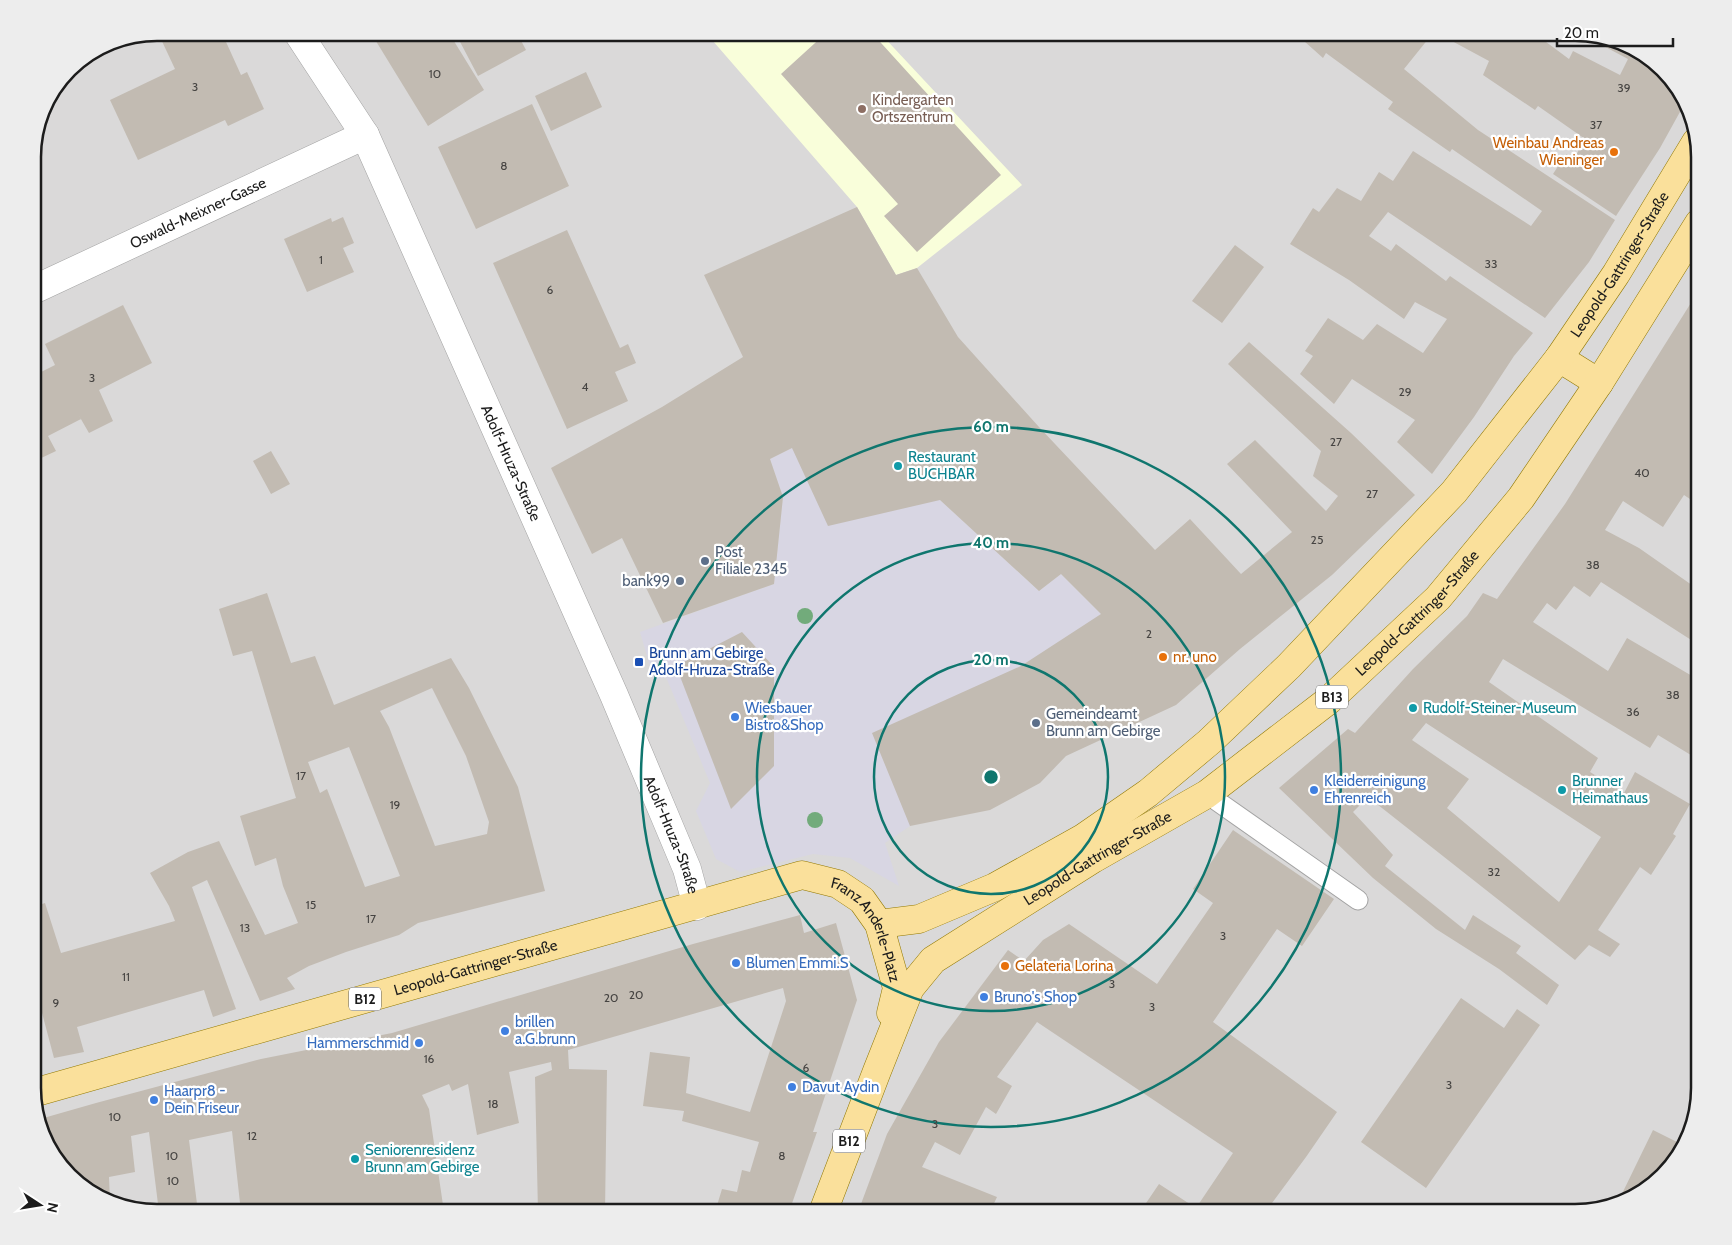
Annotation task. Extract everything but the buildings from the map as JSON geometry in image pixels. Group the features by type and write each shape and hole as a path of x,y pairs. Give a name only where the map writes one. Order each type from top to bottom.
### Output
{"main road":[{"name":"Leopold-Gattringer-Straße","path":"879,924 919,919 995,888 1083,838 1148,793 1209,742 1289,666 1454,492 1559,358 1616,274 1691,150"},
{"name":"Leopold-Gattringer-Straße","path":"877,1070 910,988 933,960 1093,859 1207,794 1329,700 1438,598 1521,498 1599,383 1691,237"},
{"path":"1559,358 1599,383"},
{"name":"Leopold-Gattringer-Straße","path":"41,1091 802,875"},
{"name":"Franz Anderle-Platz","path":"802,875 838,884 862,900 879,924 897,988 877,1070"},
{"name":"B12","path":"826,1204 877,1070"}],"street":[{"name":"Adolf-Hruza-Straße","path":"304,41 365,135 614,695 687,869 697,906"},
{"name":"Oswald-Meixner-Gasse","path":"41,286 365,135"}],"lane":[{"path":"1207,794 1358,900"}],"shaded area":[{"name":"Kindergarten Ortszentrum","path":"713,41 887,41 1022,185 917,268 896,275 857,207"},
{"path":"1582,41 1612,47 1645,65 1662,81 1679,106 1685,120 1691,150 1691,1095 1685,1125 1667,1158 1645,1180 1626,1192 1605,1200 1574,1204 158,1204 135,1202 120,1198 87,1180 70,1164 57,1146 45,1118 41,1095 41,150 43,135 50,113 57,99 75,75 106,53 120,47 142,42"},
{"path":"792,448 940,500 1039,591 1061,574 1101,614 910,826 885,843 899,886 850,858 813,854 740,872 716,859 696,811 710,783 666,677 654,680 640,632 774,584 783,497 770,459"}],"place":[{"name":"Kindergarten Ortszentrum","path":"862,109"},
{"name":"Weinbau Andreas Wieninger","path":"1614,152"},
{"name":"Restaurant BUCHBAR","path":"898,466"},
{"name":"Post Filiale 2345","path":"705,561"},
{"name":"bank99","path":"680,581"},
{"name":"nr. uno","path":"1163,657"},
{"name":"Brunn am Gebirge Adolf-Hruza-Straße","path":"639,662"},
{"name":"Rudolf-Steiner-Museum","path":"1413,708"},
{"name":"Wiesbauer Bistro&Shop","path":"735,717"},
{"name":"Gemeindeamt Brunn am Gebirge","path":"1036,723"},
{"name":"Kleiderreinigung Ehrenreich","path":"1314,790"},
{"name":"Brunner Heimathaus","path":"1562,790"},
{"name":"Blumen Emmi.S","path":"736,963"},
{"name":"Gelateria Lorina","path":"1005,966"},
{"name":"Bruno's Shop","path":"984,997"},
{"name":"brillen a.G.brunn","path":"505,1031"},
{"name":"Hammerschmid","path":"419,1043"},
{"name":"Davut Aydin","path":"792,1087"},
{"name":"Haarpr8 - Dein Friseur","path":"154,1100"},
{"name":"Seniorenresidenz Brunn am Gebirge","path":"355,1159"}]}
